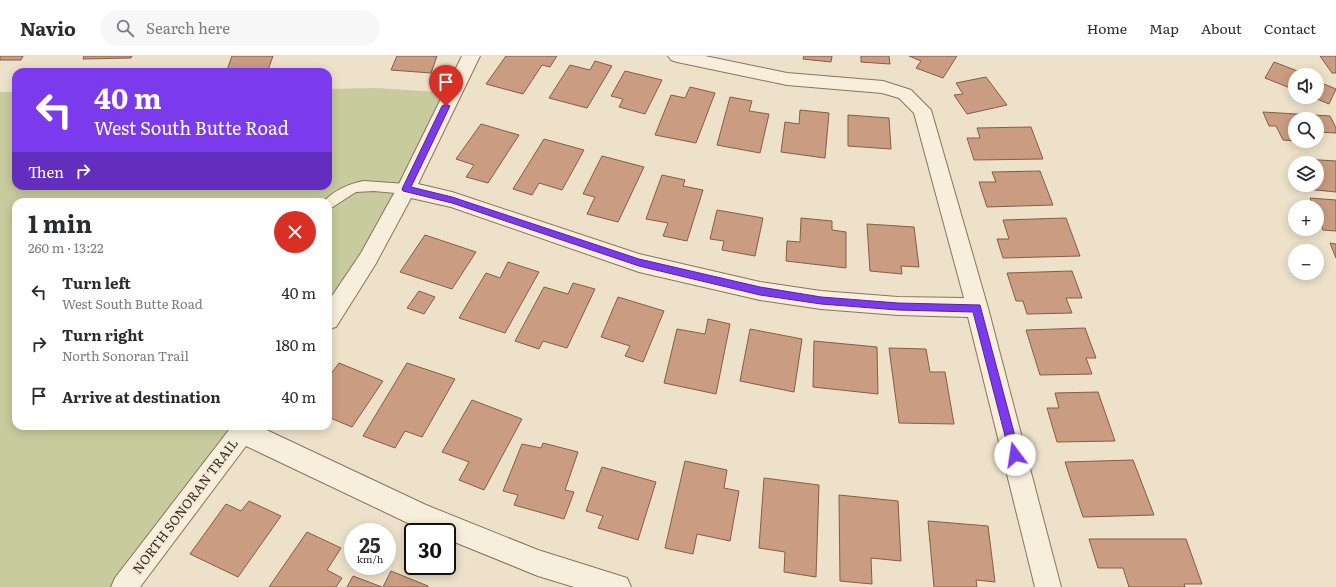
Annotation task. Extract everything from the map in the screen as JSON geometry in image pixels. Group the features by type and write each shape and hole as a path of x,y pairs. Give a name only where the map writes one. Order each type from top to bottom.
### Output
{"street":[{"path":"332,314 368,258 406,189 471,56"},
{"path":"677,56 787,79 883,87 905,94 922,110 977,308 1048,587"},
{"path":"406,189 452,200 639,263 760,291 821,300 898,306 977,308"},
{"name":"NORTH SONORAN TRAIL","path":"124,587 243,430"},
{"path":"246,430 433,520 538,564 618,587"}],"lane":[{"path":"332,200 347,189 364,185 406,189"}],"green space":[{"path":"377,88 453,93 332,313 332,198 12,198 12,430 243,430 124,587 0,587 0,92 12,92 12,190 332,190 332,89"}],"building":[{"path":"0,56 23,56 21,60 0,60"},
{"path":"84,56 132,56 131,58 83,59"},
{"path":"232,56 273,56 269,68 228,68"},
{"path":"397,56 437,56 431,73 391,70"},
{"path":"506,56 557,56 550,67 542,65 523,94 486,84"},
{"path":"804,56 832,56 831,62 803,59"},
{"path":"861,56 889,56 890,64 861,62"},
{"path":"909,56 957,56 943,78 916,68 921,61"},
{"path":"1320,56 1336,56 1336,73 1332,73"},
{"path":"595,61 612,66 587,108 549,98 570,65 590,70"},
{"path":"1274,62 1290,68 1288,68 1288,87 1265,78"},
{"path":"625,71 662,80 645,114 619,107 623,99 611,96"},
{"path":"986,77 1007,105 967,114 954,95 963,94 956,83"},
{"path":"1324,84 1336,89 1329,104 1324,102"},
{"path":"690,87 715,93 696,143 655,135 671,95 685,98"},
{"path":"730,97 752,101 749,111 769,114 760,153 717,145"},
{"path":"800,110 829,113 825,158 781,152 785,122 799,124"},
{"path":"1263,112 1288,113 1288,140 1283,140 1276,126 1269,126"},
{"path":"848,115 889,118 891,149 848,146"},
{"path":"1324,116 1330,116 1336,128 1336,133 1324,132"},
{"path":"481,124 519,135 488,183 466,177 474,165 456,159"},
{"path":"1031,127 1043,159 974,160 967,138 980,138 977,128"},
{"path":"544,139 584,150 562,190 539,183 532,195 513,189"},
{"path":"602,156 644,167 618,222 587,214 595,197 583,194"},
{"path":"1324,160 1336,161 1336,192 1324,191"},
{"path":"1040,171 1053,205 987,207 979,182 996,182 992,172"},
{"path":"662,175 685,180 683,186 703,190 687,241 663,236 668,223 646,219"},
{"path":"1310,198 1336,200 1336,231 1324,230 1324,200 1311,200"},
{"path":"717,210 763,218 755,256 722,250 724,241 710,239"},
{"path":"801,218 832,221 832,230 846,232 846,268 786,261 787,241 800,242"},
{"path":"1066,218 1080,256 1003,258 997,239 1009,239 1003,220"},
{"path":"867,224 914,227 919,267 901,266 902,274 870,271"},
{"path":"425,235 476,252 452,289 400,272"},
{"path":"1330,243 1336,244 1336,258"},
{"path":"508,262 539,272 505,333 459,318 486,273 500,278"},
{"path":"1072,271 1082,298 1066,298 1072,313 1027,314 1023,301 1016,301 1007,273"},
{"path":"573,283 595,289 567,348 543,341 539,349 515,341 544,287 568,294"},
{"path":"419,291 435,297 424,314 407,308"},
{"path":"618,297 664,311 643,362 625,356 630,346 601,337"},
{"path":"708,319 730,324 716,394 664,383 677,329 705,334"},
{"path":"1085,328 1096,358 1086,358 1092,374 1040,375 1026,330"},
{"path":"750,329 802,339 794,392 740,381"},
{"path":"814,341 877,347 878,394 813,387"},
{"path":"889,348 926,349 930,372 945,372 954,424 899,423"},
{"path":"339,363 383,381 352,427 332,419 332,373"},
{"path":"407,363 455,379 422,437 405,431 395,448 363,436"},
{"path":"1098,392 1115,441 1057,442 1047,408 1059,408 1055,393"},
{"path":"472,400 522,419 484,490 459,480 469,462 442,452"},
{"path":"543,443 578,452 565,490 574,492 564,519 514,505 518,495 503,491 522,444 541,448"},
{"path":"1133,460 1154,515 1083,517 1065,462"},
{"path":"685,461 727,470 724,488 739,491 730,541 697,534 693,554 665,548"},
{"path":"602,467 656,482 638,540 598,528 603,516 586,511"},
{"path":"764,478 819,485 816,577 784,572 785,552 759,548"},
{"path":"839,495 898,501 901,561 871,558 872,584 840,581"},
{"path":"249,501 281,516 238,577 190,554 226,504 241,511"},
{"path":"928,521 988,526 995,582 976,580 977,587 934,587"},
{"path":"307,532 341,548 327,570 342,578 336,587 269,587"},
{"path":"1089,539 1186,539 1202,584 1184,584 1185,587 1129,587 1123,568 1098,568"},
{"path":"396,573 428,586 428,587 383,587 389,575 396,575"},
{"path":"353,576 382,587 347,587"}],"route":[{"path":"446,106 406,189 452,200 639,263 760,291 821,300 898,306 977,308 1015,455"}]}
